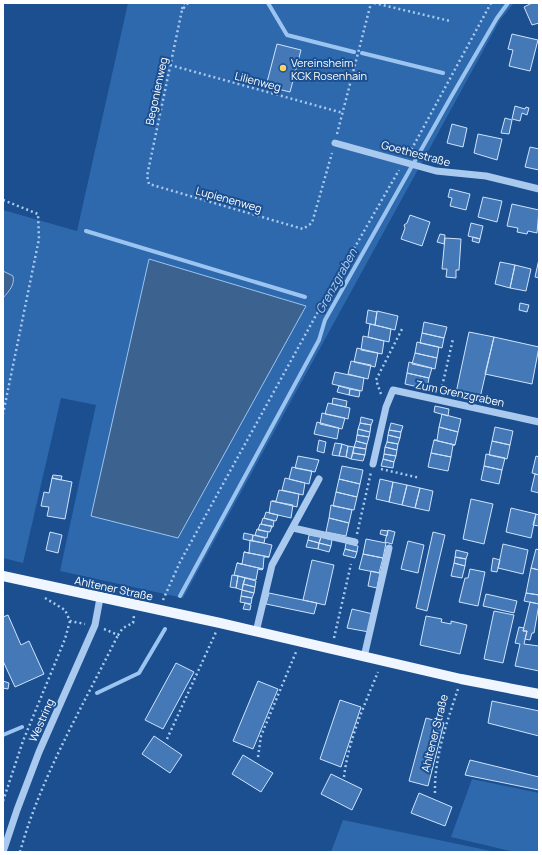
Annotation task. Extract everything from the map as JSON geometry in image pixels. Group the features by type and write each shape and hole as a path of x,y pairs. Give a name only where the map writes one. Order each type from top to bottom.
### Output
{"main road":[{"name":"Ahltener Straße","path":"3,576 220,623 461,679 539,694"}],"street":[{"name":"Goethestraße","path":"335,143 411,164 457,174 486,176 539,189"},
{"name":"Zum Grenzgraben","path":"386,407 393,390 539,422"},
{"path":"374,466 386,407"},
{"path":"256,632 272,565 318,479"},
{"path":"293,528 355,542"},
{"path":"364,657 389,548"},
{"name":"Westring","path":"3,852 39,752 95,625 100,598"}],"path":[{"name":"Begonienweg","path":"146,176 184,3"},
{"name":"Begonienweg","path":"182,10 188,3"},
{"path":"358,57 372,3 450,21"},
{"path":"159,610 180,562 320,308 411,164 491,3"},
{"name":"Lilienweg","path":"170,65 343,113"},
{"name":"Lupienenweg","path":"146,176 150,184 303,228 312,223"},
{"path":"3,200 38,214 39,239 3,414"},
{"path":"386,407 376,380 402,330"},
{"path":"439,400 453,339"},
{"path":"355,542 374,466 420,478"},
{"path":"332,649 351,564"},
{"path":"3,801 24,741 65,639 70,621 65,610 43,596"},
{"path":"20,852 27,827 54,764 118,635 123,628 133,623 137,606"},
{"path":"70,621 95,625 118,635"},
{"path":"167,739 210,649 220,623"},
{"path":"258,757 261,736 300,642"},
{"path":"344,777 346,759 361,712 382,661"},
{"name":"Ahltener Straße","path":"435,793 435,774 448,720 461,679"}],"shaded area":[{"path":"128,3 514,3 500,20 183,598 60,571 96,405 61,398 23,563 3,558 3,210 77,231"},
{"path":"149,259 306,306 178,538 91,516"},
{"path":"3,271 13,276 13,282 11,288 3,298"},
{"path":"472,779 539,793 539,852 514,852 451,837"},
{"path":"343,820 496,852 331,852"}],"building":[{"path":"532,3 539,3 539,23 532,25 524,7"},
{"path":"512,34 538,40 530,71 509,66 513,50 508,49"},
{"name":"Vereinsheim KGK Rosenhain","path":"277,44 301,50 290,92 266,86"},
{"path":"515,106 525,109 526,107 529,108 527,115 522,113 520,121 512,119"},
{"path":"505,118 512,120 509,134 501,133"},
{"path":"452,124 467,128 463,147 447,143"},
{"path":"478,134 502,139 497,160 474,153"},
{"path":"530,147 539,149 539,170 525,167"},
{"path":"450,189 470,194 466,210 450,206 452,198 448,197"},
{"path":"483,197 502,201 497,222 478,217"},
{"path":"512,204 539,210 537,233 528,231 527,234 517,232 518,228 507,226"},
{"path":"410,215 430,222 422,246 401,239 405,228 404,225 407,223"},
{"path":"471,223 483,226 480,239 468,236"},
{"path":"440,234 445,235 444,244 437,242"},
{"path":"473,237 480,239 479,243 472,241"},
{"path":"445,238 461,239 459,270 456,270 456,278 446,277 447,269 442,269"},
{"path":"539,259 539,278 535,277"},
{"path":"500,262 515,265 510,288 495,284"},
{"path":"515,265 531,269 526,291 510,288"},
{"path":"520,303 529,305 527,312 519,310"},
{"path":"368,310 377,312 375,325 366,323"},
{"path":"377,311 398,316 395,330 375,325"},
{"path":"424,322 447,327 444,338 422,333"},
{"path":"370,324 391,329 389,342 368,337"},
{"path":"469,332 494,337 480,398 456,393"},
{"path":"422,333 444,338 442,348 420,343"},
{"path":"363,336 384,341 382,354 361,350"},
{"path":"494,337 539,347 532,384 485,374"},
{"path":"417,342 439,347 437,358 415,353"},
{"path":"357,348 378,353 375,367 354,362"},
{"path":"415,353 437,358 435,369 412,364"},
{"path":"351,361 371,365 368,379 348,374"},
{"path":"409,362 432,368 429,378 407,373"},
{"path":"335,372 364,378 362,391 332,384"},
{"path":"407,373 429,378 427,389 405,384"},
{"path":"339,386 350,389 349,395 337,392"},
{"path":"350,389 360,391 359,397 349,395"},
{"path":"456,393 480,398 479,402 455,397"},
{"path":"333,398 347,401 346,407 332,404"},
{"path":"328,403 350,408 348,419 325,414"},
{"path":"435,406 449,409 448,416 434,412"},
{"path":"322,413 345,418 342,429 320,424"},
{"path":"442,414 461,419 458,432 439,427"},
{"path":"361,417 373,420 371,425 360,423"},
{"path":"317,422 339,428 337,439 314,434"},
{"path":"360,423 371,425 370,432 358,429"},
{"path":"391,423 403,426 401,432 389,430"},
{"path":"439,427 458,432 455,445 434,440 437,440"},
{"path":"495,427 513,431 510,445 492,441"},
{"path":"358,429 370,432 369,437 357,435"},
{"path":"389,430 401,432 400,438 388,435"},
{"path":"357,435 369,437 367,444 356,441"},
{"path":"388,435 400,438 398,444 387,442"},
{"path":"319,440 326,442 324,453 317,451"},
{"path":"434,440 455,445 453,445 451,457 431,453"},
{"path":"356,441 367,444 366,449 354,447"},
{"path":"492,441 510,445 507,459 489,455"},
{"path":"387,442 398,444 397,450 385,447"},
{"path":"335,443 342,444 339,456 332,455"},
{"path":"342,444 348,446 346,457 339,456"},
{"path":"348,446 354,447 351,459 346,457"},
{"path":"354,447 366,449 365,455 353,453"},
{"path":"385,447 397,450 396,456 384,454"},
{"path":"353,453 365,455 363,461 351,459"},
{"path":"431,453 451,457 448,471 428,467"},
{"path":"384,454 396,456 394,462 383,459"},
{"path":"486,454 505,458 502,470 484,466"},
{"path":"298,456 319,460 315,472 295,468"},
{"path":"536,456 539,457 539,475 532,473"},
{"path":"383,459 394,462 393,468 381,466"},
{"path":"342,466 363,470 360,484 339,479"},
{"path":"484,466 502,470 499,484 481,480"},
{"path":"292,467 312,471 309,484 289,479"},
{"path":"535,474 539,475 539,493 531,491"},
{"path":"53,475 62,476 61,480 52,478"},
{"path":"52,478 72,482 65,519 47,516 49,507 41,506 44,492 49,493"},
{"path":"285,478 305,483 303,495 282,490"},
{"path":"339,479 360,484 357,497 336,492"},
{"path":"380,479 393,482 389,502 376,499"},
{"path":"393,482 407,485 402,505 389,502"},
{"path":"407,485 420,488 415,508 402,505"},
{"path":"420,488 433,491 429,511 415,508"},
{"path":"279,490 299,494 297,507 272,501 276,501"},
{"path":"336,492 357,497 354,510 333,506"},
{"path":"471,499 493,504 484,544 463,539"},
{"path":"271,501 293,505 291,518 269,513"},
{"path":"331,505 352,510 349,523 329,518"},
{"path":"511,508 536,514 531,538 506,532"},
{"path":"266,512 278,515 276,521 264,518"},
{"path":"536,514 539,515 539,526 533,525"},
{"path":"263,518 274,521 273,527 261,524"},
{"path":"329,518 349,523 346,536 326,532"},
{"path":"260,524 272,526 270,532 258,530"},
{"path":"257,529 268,532 267,538 255,535"},
{"path":"381,530 388,531 387,536 380,534"},
{"path":"388,530 395,532 392,544 385,542"},
{"path":"50,532 62,535 58,553 46,550"},
{"path":"433,532 445,535 427,611 416,608"},
{"path":"244,533 253,535 252,541 243,539"},
{"path":"253,535 265,538 264,543 252,541"},
{"path":"309,535 321,537 319,543 308,540"},
{"path":"321,537 332,540 331,546 319,543"},
{"path":"366,539 386,543 383,558 363,554"},
{"path":"250,540 272,545 269,557 249,553"},
{"path":"308,540 319,543 318,549 306,547"},
{"path":"408,541 424,545 418,573 401,569"},
{"path":"319,543 331,546 329,552 318,549"},
{"path":"346,543 358,546 357,552 345,549"},
{"path":"503,544 528,550 523,574 498,568"},
{"path":"345,549 357,552 355,558 343,555"},
{"path":"536,549 539,550 539,570 531,568"},
{"path":"456,550 468,553 466,559 455,557"},
{"path":"244,552 269,557 264,557 263,569 237,563 242,564"},
{"path":"363,554 383,558 379,573 359,569"},
{"path":"455,557 466,559 465,566 454,563"},
{"path":"493,558 500,560 497,572 491,571"},
{"path":"312,560 334,565 325,605 303,600"},
{"path":"237,563 263,569 258,569 256,580 234,575"},
{"path":"454,563 465,566 462,578 451,576"},
{"path":"531,568 539,570 539,595 526,593"},
{"path":"470,569 485,572 478,606 459,602 465,578 468,578"},
{"path":"371,571 380,573 377,588 368,586"},
{"path":"232,575 238,576 236,588 230,587"},
{"path":"238,576 245,578 242,590 236,588"},
{"path":"245,578 256,581 255,587 243,584"},
{"path":"243,584 255,587 254,593 242,590"},
{"path":"242,590 254,593 252,598 241,596"},
{"path":"269,593 317,603 314,614 266,604"},
{"path":"526,593 539,595 539,604 524,601"},
{"path":"486,594 517,601 514,613 483,606"},
{"path":"241,596 252,598 251,604 240,602"},
{"path":"530,602 539,604 534,633 532,633 530,640 525,639 527,631 523,631"},
{"path":"245,603 251,605 250,610 243,609"},
{"path":"352,609 373,614 369,632 347,628"},
{"path":"494,611 514,615 503,663 484,659"},
{"path":"8,615 21,645 29,641 44,674 15,687 3,661 3,617"},
{"path":"426,616 442,619 441,622 451,624 451,621 467,625 460,654 420,645"},
{"path":"519,627 524,628 523,631 527,631 524,644 539,646 539,671 515,666 520,644 515,643"},
{"path":"176,663 194,672 163,729 145,720"},
{"path":"3,681 9,683 8,689 3,688"},
{"path":"258,681 278,689 253,749 233,741"},
{"path":"340,700 361,707 341,767 320,759"},
{"path":"492,701 539,711 539,736 488,723"},
{"path":"426,718 444,723 428,786 409,781"},
{"path":"154,736 182,755 170,773 142,754"},
{"path":"243,755 273,773 261,792 232,774"},
{"path":"470,760 539,777 539,790 465,775"},
{"path":"331,774 362,789 352,810 321,794"},
{"path":"419,793 452,807 445,826 411,813"}],"waterway":[{"path":"268,3 287,35 354,52"},
{"name":"Grenzgraben","path":"180,596 319,340 325,320 451,97 497,18 508,3"},
{"path":"362,53 443,73"},
{"path":"86,231 305,297"},
{"name":"Grenzgraben","path":"97,693 139,673 165,629"},
{"name":"Grenzgraben","path":"3,735 22,727"}],"place":[{"name":"Vereinsheim KGK Rosenhain","path":"283,68"}]}
